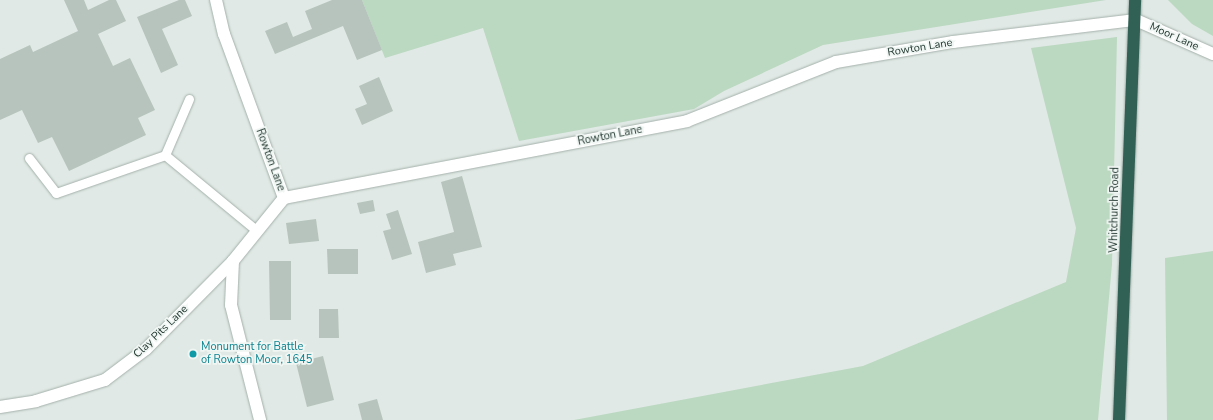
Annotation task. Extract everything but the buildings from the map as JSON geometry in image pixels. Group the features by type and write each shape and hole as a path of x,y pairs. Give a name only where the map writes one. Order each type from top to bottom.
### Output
{"highway":[{"name":"Whitchurch Road","path":"1119,420 1136,20 1135,0"}],"street":[{"name":"Rowton Lane","path":"216,0 224,34 284,198 686,121 836,62 953,42 1136,20"},
{"name":"Moor Lane","path":"1136,20 1213,54"},
{"name":"Clay Pits Lane","path":"0,406 36,401 104,380 146,349 233,261 256,230 284,198"},
{"path":"233,261 231,305 260,420"}],"lane":[{"path":"29,158 56,193 166,155 189,99"},
{"path":"166,155 256,230"}],"green space":[{"path":"362,0 1106,0 823,45 724,91 694,109 519,141 483,28 385,58"},
{"path":"1168,0 1213,0 1213,36 1192,24"},
{"path":"1117,37 1112,264 1098,420 574,420 863,366 1066,282 1076,228 1031,48"},
{"path":"1213,251 1213,420 1167,420 1165,258"}],"place":[{"name":"Monument for Battle of Rowton Moor, 1645","path":"193,354"}]}
